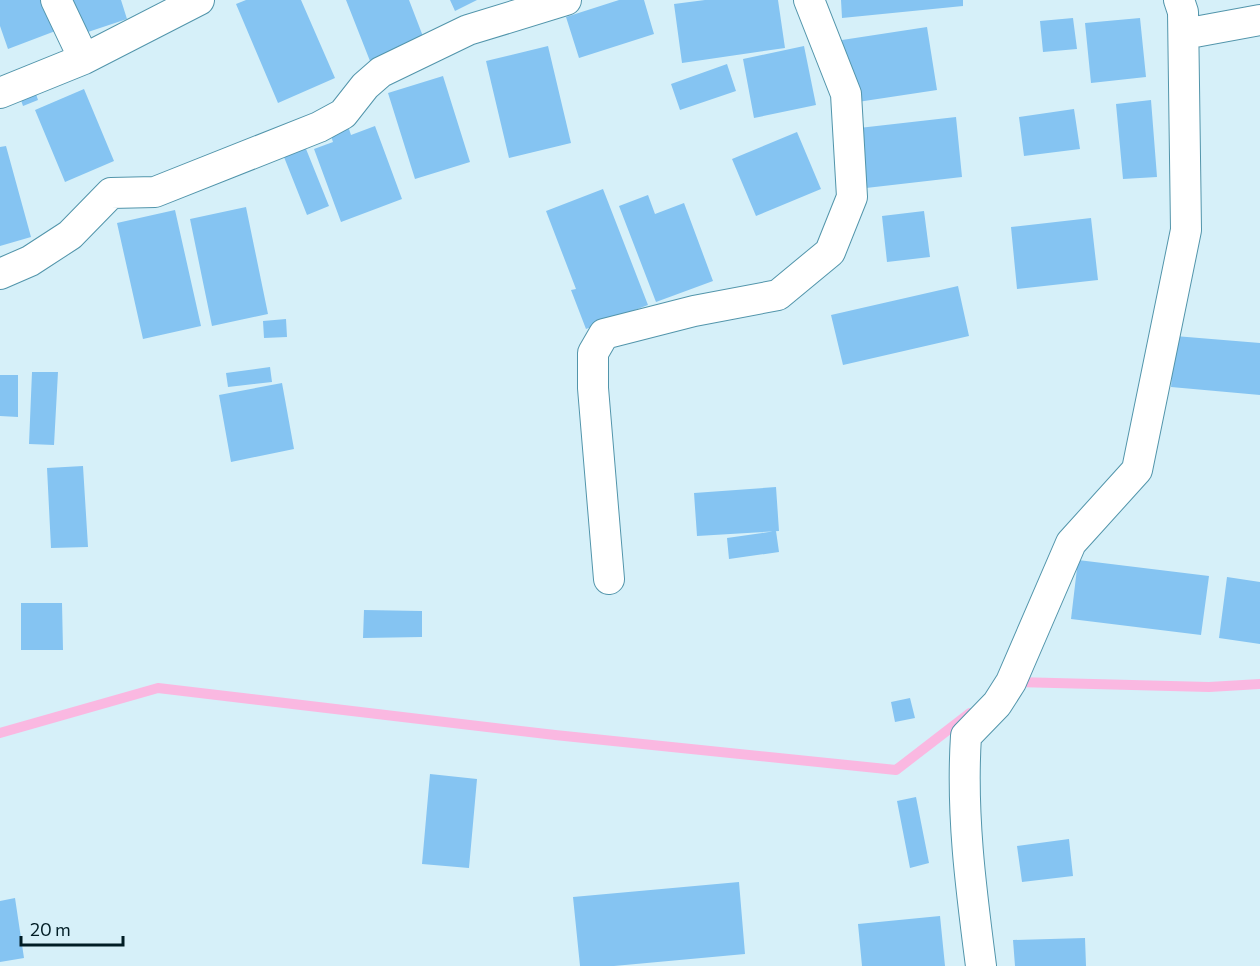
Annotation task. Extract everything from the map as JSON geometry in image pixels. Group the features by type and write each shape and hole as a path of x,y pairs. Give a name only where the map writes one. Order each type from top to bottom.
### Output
{"street":[{"path":"57,0 84,59"},
{"path":"0,93 84,59 199,0"},
{"path":"0,274 30,261 70,235 111,193 155,192 319,127 343,114 365,86 381,72 468,30 566,0"},
{"path":"609,579 592,353 604,334 694,311 778,295 830,252 852,197 846,94 809,0"},
{"path":"981,966 967,862 964,768 966,736 998,704 1011,682 1071,543 1137,470 1186,230 1184,34 1183,12 1179,0"},
{"path":"1184,34 1260,20"}],"building":[{"path":"0,0 47,0 58,30 8,49 0,26"},
{"path":"67,0 121,0 127,19 79,35"},
{"path":"246,0 301,0 335,78 278,103 236,4"},
{"path":"346,0 409,0 424,39 370,61"},
{"path":"450,0 477,0 455,11"},
{"path":"619,0 644,0 654,34 579,58 566,17"},
{"path":"705,0 778,0 785,48 682,63 674,4"},
{"path":"841,0 963,0 963,6 842,18"},
{"path":"1073,18 1077,49 1043,52 1040,21"},
{"path":"1140,18 1146,77 1091,83 1085,23"},
{"path":"927,27 937,90 851,103 842,40"},
{"path":"548,46 571,143 509,158 486,61"},
{"path":"804,46 816,105 754,118 743,59"},
{"path":"727,64 736,91 680,110 671,84"},
{"path":"443,76 470,162 415,179 388,93"},
{"path":"84,89 114,161 65,182 35,110"},
{"path":"35,91 38,100 23,106 20,97"},
{"path":"1151,100 1157,177 1123,179 1116,104"},
{"path":"1074,109 1080,149 1024,156 1019,117"},
{"path":"956,117 962,177 866,188 859,128"},
{"path":"347,123 351,135 375,126 402,199 341,222 314,149 333,142 329,130"},
{"path":"797,132 821,189 756,216 732,159"},
{"path":"302,139 329,206 307,215 280,147"},
{"path":"6,146 31,237 0,246 0,147"},
{"path":"603,189 648,305 586,329 571,290 576,289 546,211"},
{"path":"648,195 655,214 684,203 713,281 656,302 619,206"},
{"path":"246,207 268,314 212,326 190,219"},
{"path":"175,210 201,326 143,339 117,223"},
{"path":"924,211 930,257 887,262 882,216"},
{"path":"1091,218 1098,280 1017,289 1011,227"},
{"path":"958,286 969,336 843,365 831,315"},
{"path":"286,319 287,337 264,338 263,321"},
{"path":"1175,336 1260,343 1260,395 1171,387"},
{"path":"270,367 272,382 228,387 226,373"},
{"path":"32,372 58,372 54,445 29,444"},
{"path":"0,375 18,375 18,417 0,416"},
{"path":"282,383 294,449 231,462 219,395"},
{"path":"83,466 88,547 51,548 47,468"},
{"path":"776,487 779,531 697,536 694,493"},
{"path":"776,531 779,552 729,559 727,538"},
{"path":"1078,560 1209,576 1201,635 1071,619"},
{"path":"1227,577 1260,582 1260,644 1219,638"},
{"path":"21,603 62,603 63,650 21,650"},
{"path":"364,610 422,611 422,637 363,638"},
{"path":"910,698 915,718 895,722 891,702"},
{"path":"430,774 477,779 469,868 422,864"},
{"path":"916,797 929,863 910,868 897,801"},
{"path":"1069,839 1073,876 1022,882 1017,846"},
{"path":"739,882 745,954 614,966 580,966 573,897"},
{"path":"15,898 24,958 0,962 0,901"},
{"path":"940,916 945,966 862,966 858,924"},
{"path":"1085,938 1086,966 1015,966 1013,940"}],"waterway":[{"path":"1014,682 1209,687 1260,684"},
{"path":"0,733 158,688 555,735 896,770 970,713"}]}
